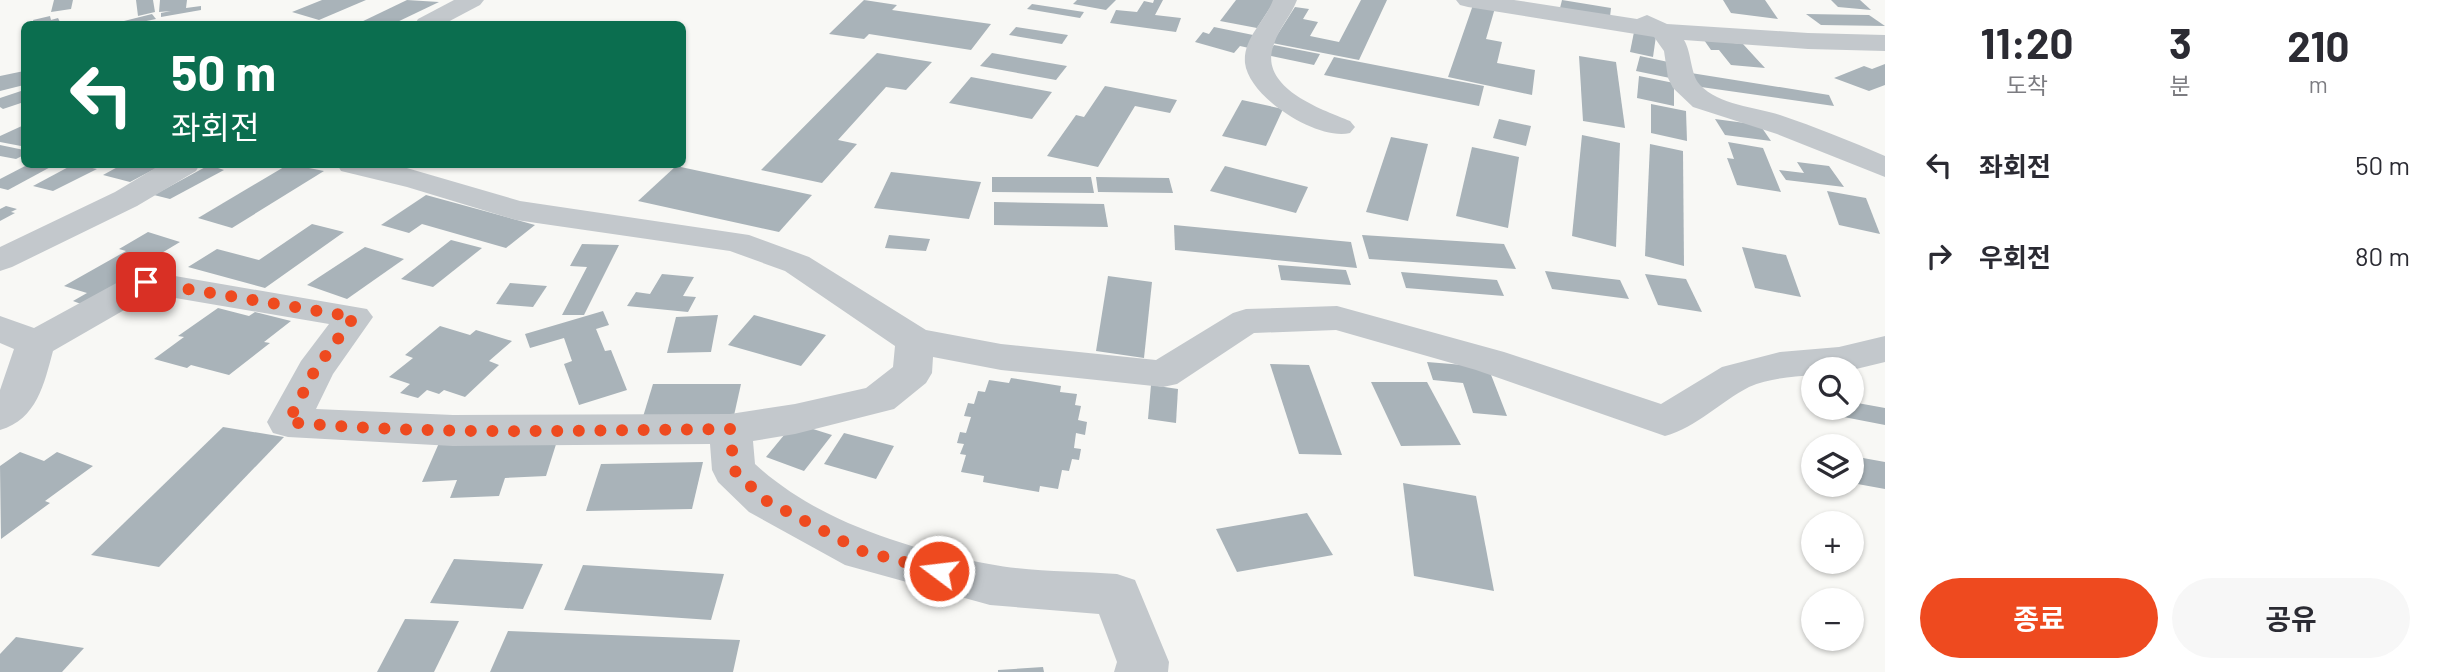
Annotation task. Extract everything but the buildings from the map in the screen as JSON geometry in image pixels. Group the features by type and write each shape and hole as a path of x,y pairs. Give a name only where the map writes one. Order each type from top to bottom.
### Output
{"street":[{"path":"433,21 472,0"},
{"path":"1284,0 1259,49 1260,68 1275,92 1295,109 1340,127"},
{"path":"1468,0 1665,31 1808,41 1885,43"},
{"path":"1601,0 1665,31 1676,43 1680,78 1697,97 1826,141 1885,168"},
{"path":"0,260 126,199 178,168"},
{"path":"368,168 516,210 737,242 797,264 915,341 1001,357 1163,374 1246,321 1337,318 1490,361 1665,421 1736,377 1780,365 1839,360 1885,349"},
{"path":"0,415 21,394 18,336 146,282 354,317 315,370 288,422 334,426 449,429 730,429 795,419 879,400 912,373 915,341"},
{"path":"730,429 734,470 765,500 862,551 990,585 1117,595 1143,662 1142,672"}],"route":[{"path":"146,282 354,317 315,370 288,422 449,429 730,429 734,470 765,500 862,551 939,571"}]}
